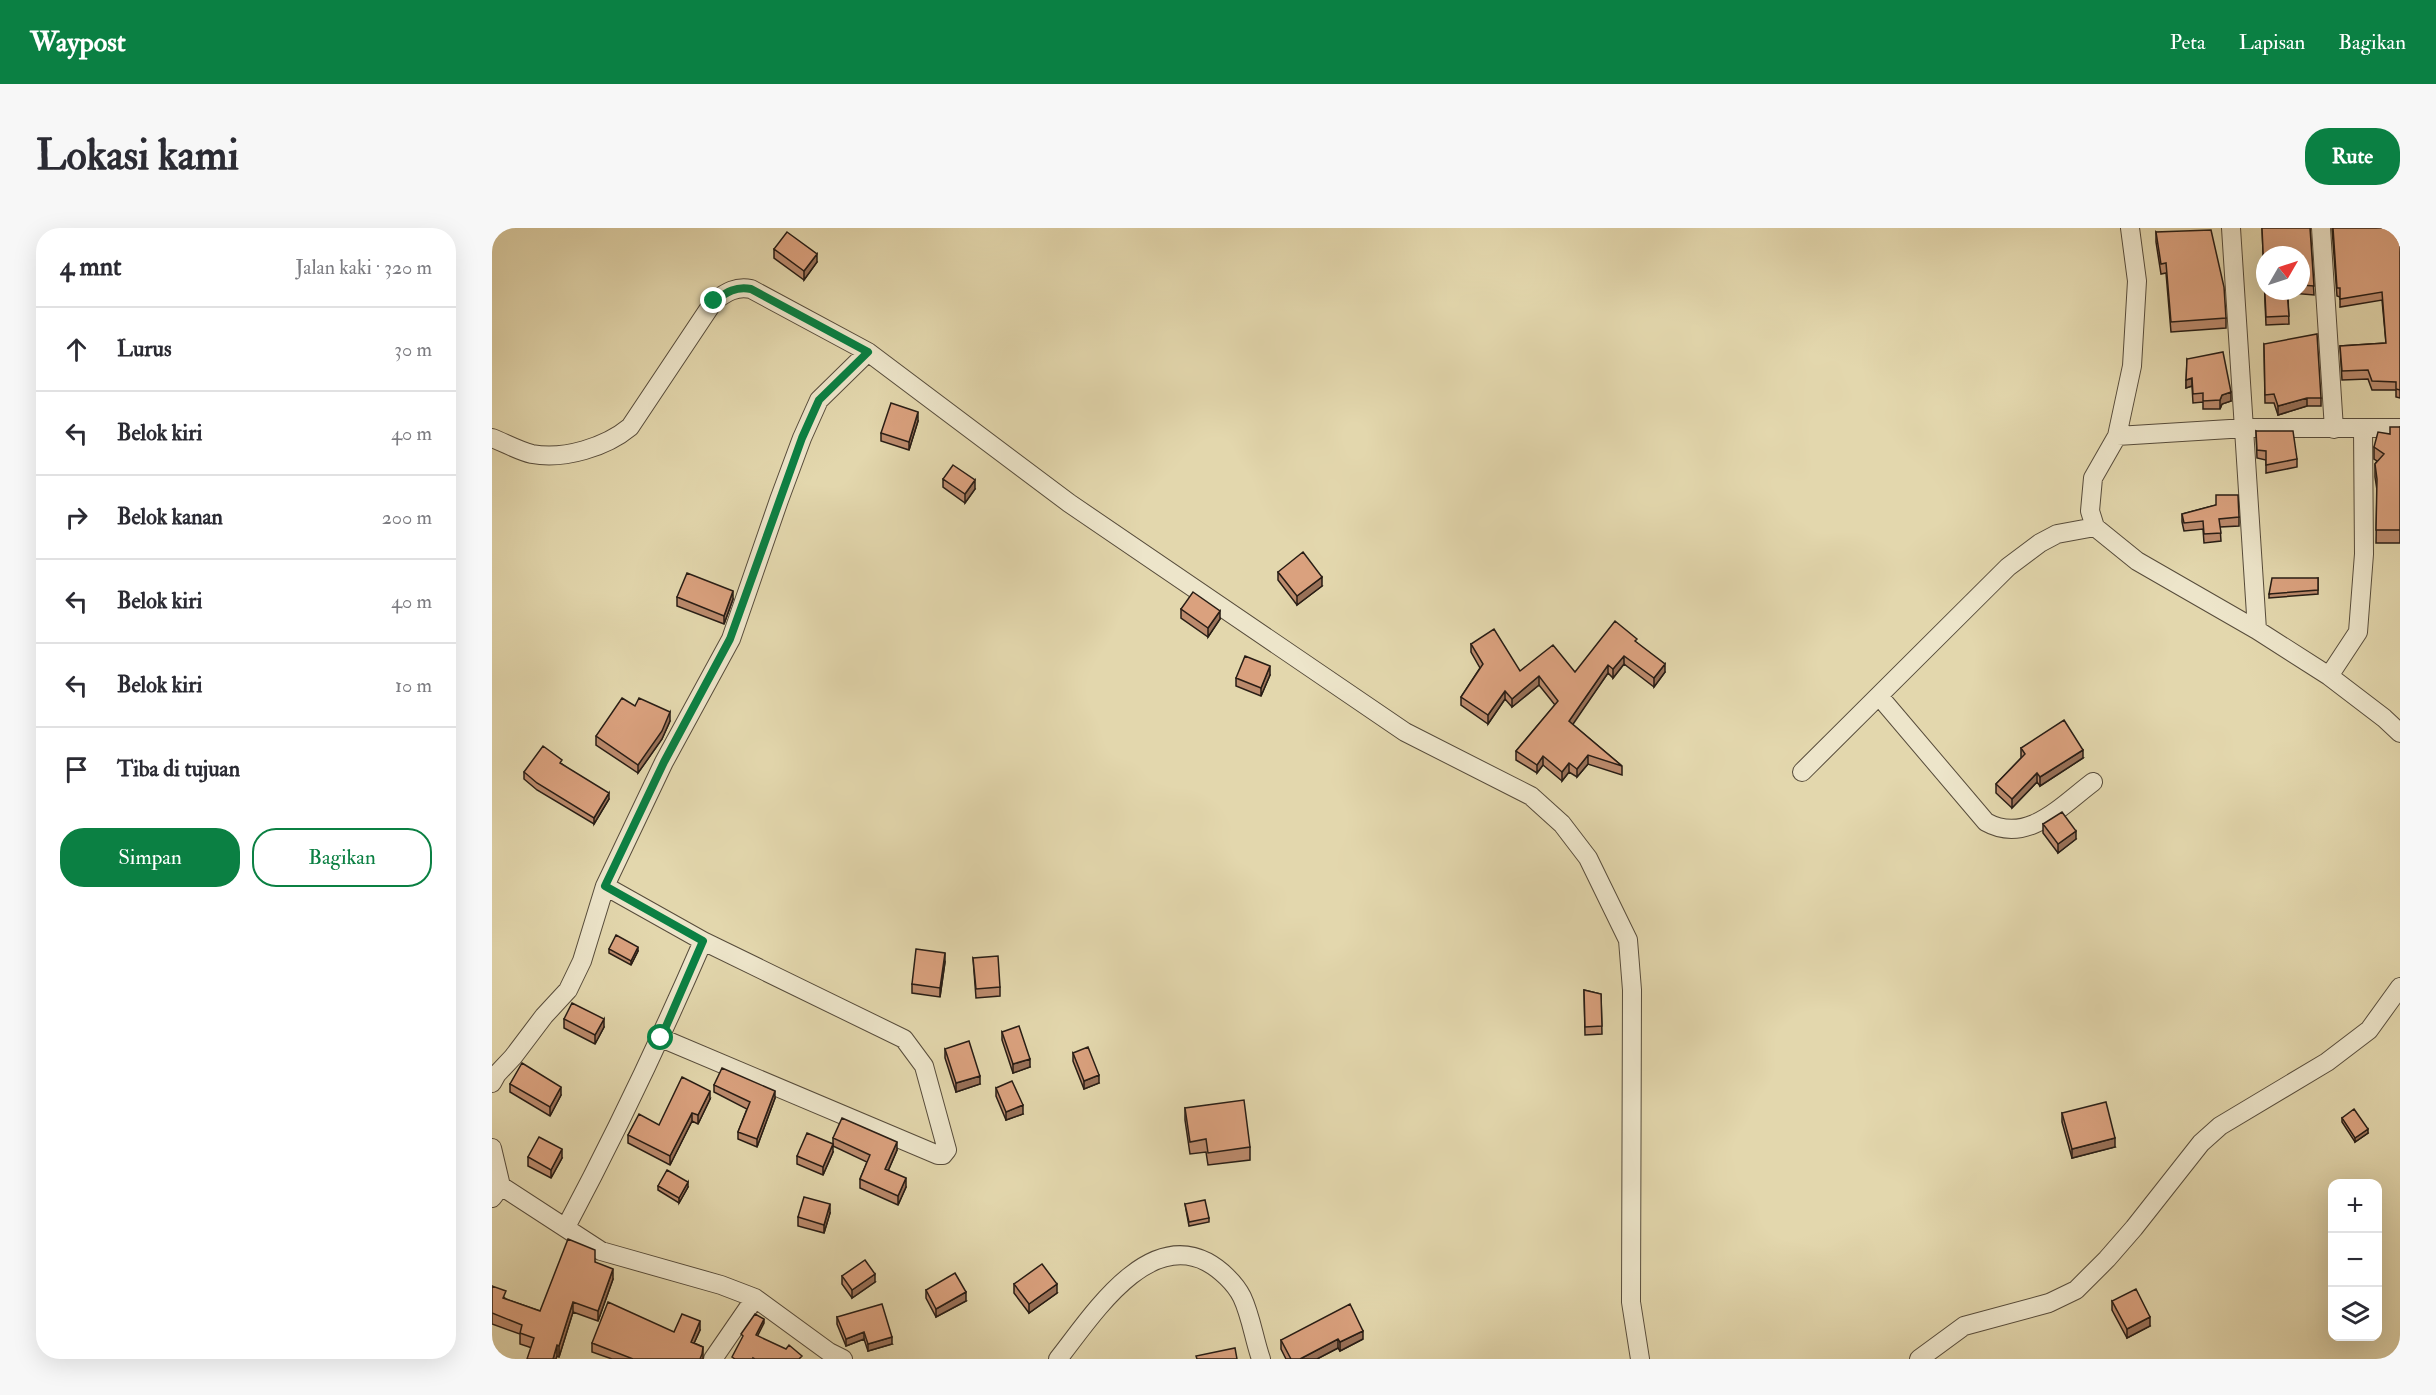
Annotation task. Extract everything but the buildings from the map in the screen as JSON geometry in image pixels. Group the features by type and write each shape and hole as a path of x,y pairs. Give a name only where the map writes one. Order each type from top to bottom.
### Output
{"street":[{"path":"2130,228 2138,281 2132,366 2117,436 2093,478 2090,512 2095,527 2137,561 2257,630 2329,676 2400,733"},
{"path":"2231,228 2246,428 2257,630"},
{"path":"2321,228 2334,429"},
{"path":"492,438 532,454 564,455 618,438 630,427 714,301 728,291 741,287 751,289 868,352 1069,503 1405,732 1531,796 1562,824 1588,858 1628,940 1632,990 1631,1302 1640,1359"},
{"path":"492,1083 544,1016 568,990 582,961 605,886 664,762 730,639 802,438 819,400 868,352"},
{"path":"2117,436 2246,428 2400,428"},
{"path":"2329,676 2358,632 2364,554 2363,429"},
{"path":"1802,772 2008,567 2040,543 2057,534 2095,527"},
{"path":"1879,696 1986,822 1998,829 2010,831 2038,822 2093,782"},
{"path":"605,886 703,941 904,1039 924,1066 947,1150 943,1155 938,1155 661,1038"},
{"path":"566,1227 616,1133 703,941"},
{"path":"1919,1359 1964,1326 2049,1303 2076,1290 2127,1236 2201,1143 2220,1126 2327,1062 2369,1030 2400,987"},
{"path":"492,1148 497,1192 566,1227 601,1251 721,1285 755,1298 829,1352 843,1359"},
{"path":"1058,1359 1129,1275 1163,1256 1195,1256 1218,1268 1242,1296 1261,1359"},
{"path":"713,1359 755,1298"}],"route":[{"path":"661,1038 703,941 605,886 664,762 687,723 730,639 802,438 819,400 868,352 751,289 741,287 728,291 714,301"}]}
